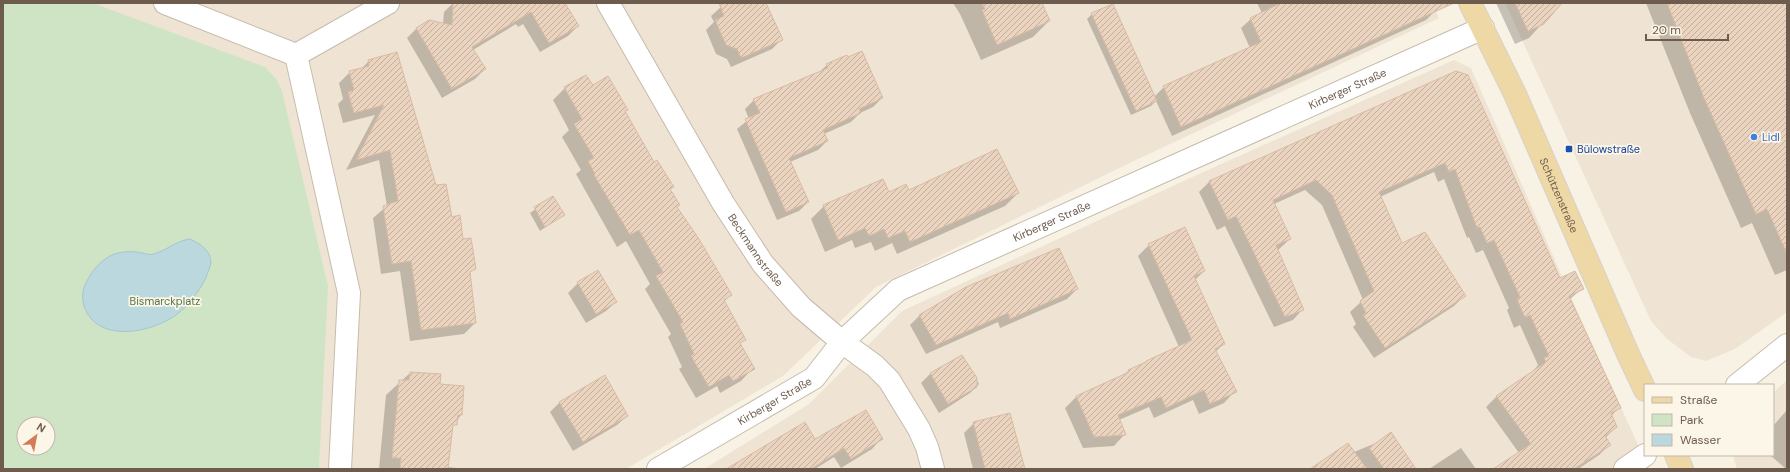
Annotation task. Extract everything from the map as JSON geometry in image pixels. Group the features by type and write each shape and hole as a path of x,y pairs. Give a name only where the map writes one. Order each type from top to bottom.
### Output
{"main road":[{"name":"Schützenstraße","path":"1470,3 1514,94 1644,388"},
{"path":"1676,456 1682,469"}],"street":[{"path":"165,3 296,55"},
{"path":"296,55 388,3"},
{"name":"Beckmannstraße","path":"608,3 723,203 763,264 801,307 842,342 875,366 889,380 919,429 927,447 933,469"},
{"name":"Kirberger Straße","path":"658,469 814,378 842,342 898,290 1483,28"},
{"path":"296,55 349,293 340,469"},
{"path":"1738,384 1787,345"},
{"path":"1625,469 1644,456"}],"shaded area":[{"path":"3,3 1432,3 1439,18 1136,160 876,287 783,376 626,469 3,469"},
{"path":"1505,3 1787,3 1787,312 1735,349 1706,361 1691,357 1667,339 1651,321"},
{"path":"1454,60 1471,68 1574,304 1649,469 704,469 809,404 902,311 1190,178"},
{"path":"1787,380 1787,469 1737,469 1733,456 1774,456 1774,392"}],"green space":[{"name":"Bismarckplatz","path":"3,3 93,3 265,67 277,80 282,91 328,286 319,469 5,469 3,464"}],"water":[{"path":"190,239 205,248 211,259 211,263 206,278 198,292 188,305 176,315 153,327 126,332 100,326 91,318 84,306 83,291 90,275 102,261 123,252 138,252 150,255 154,254"}],"building":[{"path":"453,3 565,3 579,26 549,43 531,12 472,47 486,69 452,89 416,28 429,20 452,25"},
{"path":"719,3 766,3 783,40 741,58 737,49 726,45 715,20 724,16"},
{"path":"982,3 1042,3 1050,21 997,45 982,10 985,9"},
{"path":"1281,3 1454,3 1181,127 1163,86 1261,42 1250,18"},
{"path":"1515,3 1562,3 1544,24 1528,31"},
{"path":"1667,3 1787,3 1787,254 1767,209 1756,214 1704,98"},
{"path":"1113,4 1157,101 1136,111 1091,13"},
{"path":"862,51 883,98 859,109 861,113 823,130 828,141 789,158 809,202 786,212 745,119 760,113 753,99 828,68 826,64 847,55 848,57"},
{"path":"397,52 436,185 446,184 452,217 460,215 463,239 471,238 476,269 470,272 476,323 421,330 411,261 392,264 383,206 398,201 390,150 356,160 384,105 354,113 348,92 354,90 349,71 369,66 368,60"},
{"path":"1456,71 1468,75 1560,278 1575,271 1584,289 1569,296 1621,408 1611,413 1617,427 1605,436 1611,445 1574,469 1493,469 1531,444 1496,396 1546,362 1544,358 1549,356 1530,315 1525,318 1517,299 1520,297 1494,240 1487,243 1480,227 1477,228 1455,169 1449,172 1445,163 1379,192 1402,243 1425,232 1466,296 1385,348 1363,315 1366,313 1360,301 1374,291 1332,195 1316,180 1273,200 1291,239 1276,245 1304,310 1285,317 1236,216 1228,220 1209,181"},
{"path":"586,75 593,85 608,76 628,110 625,111 654,162 657,160 674,187 670,189 680,205 677,207 699,239 732,295 724,300 746,340 740,343 755,369 733,381 729,375 709,387 691,356 694,354 680,324 683,322 656,276 663,272 639,230 630,235 594,175 595,174 588,161 594,158 574,124 582,119 564,87"},
{"path":"997,149 1019,193 910,242 905,231 888,238 884,229 869,236 865,228 838,240 823,205 883,179 889,192 906,184 909,190"},
{"path":"553,196 565,215 545,227 534,207"},
{"path":"1185,227 1205,271 1194,276 1225,344 1215,349 1237,392 1210,404 1204,390 1166,408 1161,397 1118,415 1126,435 1094,437 1076,396 1129,372 1128,370 1192,340 1148,244"},
{"path":"1059,248 1078,289 1010,319 1008,313 936,345 919,315 966,287"},
{"path":"598,270 617,302 596,314 577,282"},
{"path":"962,355 977,378 977,387 948,404 930,373"},
{"path":"410,372 441,374 440,384 464,386 462,415 458,415 457,425 453,425 448,469 400,469 401,458 392,458 399,380 409,380"},
{"path":"605,375 628,416 583,442 559,402"},
{"path":"866,410 883,439 851,459 844,448 811,469 726,469 805,422 815,439"},
{"path":"1010,413 1025,469 985,469 973,422"},
{"path":"1391,432 1416,469 1384,469 1369,448"},
{"path":"1348,443 1367,469 1310,469"}],"place":[{"name":"Lidl","path":"1754,137"},
{"name":"Bülowstraße","path":"1569,149"}]}
